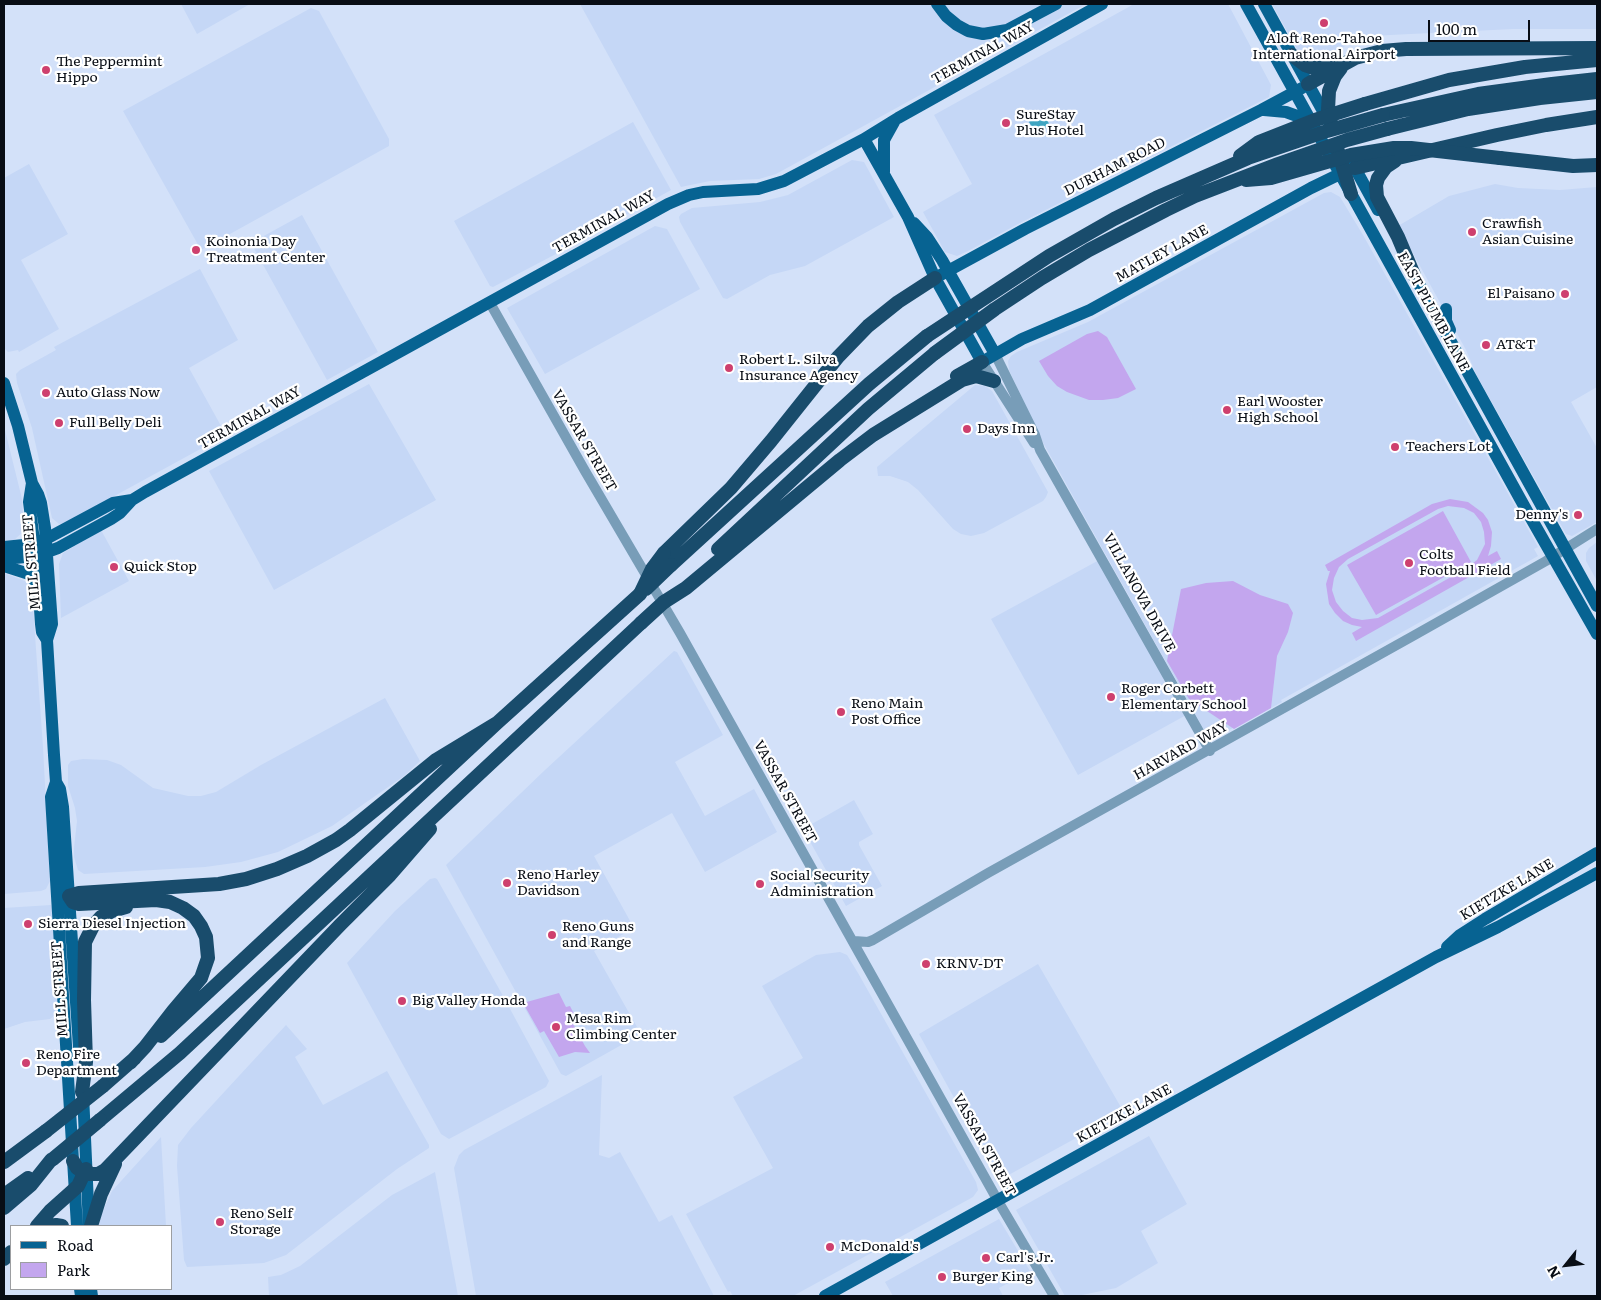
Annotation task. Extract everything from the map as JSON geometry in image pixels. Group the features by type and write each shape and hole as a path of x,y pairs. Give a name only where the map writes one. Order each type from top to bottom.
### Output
{"highway":[{"path":"1308,84 1368,54 1406,49 1597,48"},
{"path":"1292,55 1305,65 1311,67 1346,64"},
{"path":"1223,168 1259,142 1315,120 1365,104 1449,80 1525,67 1597,60"},
{"path":"1346,64 1335,76 1329,90 1328,132 1332,150 1347,171 1351,194"},
{"path":"4,1162 103,1086 184,1015 497,723 635,599 652,569 668,559 868,384 927,336 1018,276 1114,219 1223,168 1327,131 1383,115 1487,93 1597,79"},
{"path":"684,586 868,409 935,353 995,309 1082,254 1166,210 1233,181 1308,153 1387,129 1468,109 1597,92"},
{"path":"1347,171 1546,125 1597,117"},
{"path":"1233,181 1271,178 1351,155 1394,148 1411,148 1573,166 1597,165"},
{"path":"1407,156 1386,167 1378,178 1376,190 1378,201 1398,237 1414,275"},
{"path":"668,559 738,481 838,356 868,326 898,302 935,278"},
{"path":"873,435 891,418 922,397 982,362"},
{"path":"4,1195 52,1160 180,1053 664,602 873,435 962,380 976,376 994,381"},
{"path":"63,896 79,893 220,884 246,879 285,866 322,848 350,830 436,760 497,723"},
{"path":"73,1161 77,1168 85,1172 95,1175 104,1171 394,870 426,835 455,797"},
{"path":"63,896 79,904 156,900 177,904 194,916 206,937 208,958 197,984 130,1063"},
{"path":"82,1092 86,1062 84,948 87,936 96,921 106,914 156,900"},
{"path":"90,1225 104,1187 117,1161 130,1143"},
{"path":"4,1208 31,1185 52,1160"},
{"path":"38,1225 50,1211 74,1190 85,1172"}],"main road":[{"path":"937,4 946,16 957,25 968,31 984,34 1007,30 1056,4"},
{"name":"TERMINAL WAY","path":"41,548 114,504 132,500 676,200 703,192 744,191 771,186 784,181 864,139 896,119 1102,4 1110,4"},
{"path":"1246,4 1314,127 1332,150 1326,159 1321,174 1311,188"},
{"path":"1264,4 1308,84 1328,132"},
{"path":"1264,109 1282,88 1284,72"},
{"name":"DURHAM ROAD","path":"935,278 1025,229 1264,109 1308,84"},
{"path":"1264,109 1286,112 1297,116 1314,127 1328,132"},
{"path":"884,175 884,140 896,119"},
{"name":"EAST PLUMB LANE","path":"1328,132 1347,171 1363,183 1414,275 1440,311 1466,369 1597,606"},
{"name":"VILLANOVA DRIVE","path":"864,139 908,218 935,278 982,362"},
{"name":"MATLEY LANE","path":"982,362 1034,334 1090,310 1311,188 1347,171"},
{"name":"EAST PLUMB LANE","path":"1351,194 1597,634"},
{"path":"1358,208 1372,224 1423,315 1429,316 1440,311"},
{"name":"VILLANOVA DRIVE","path":"908,218 927,237 949,271 995,354"},
{"name":"MILL STREET","path":"4,383 18,426 32,483 30,502 41,548 52,624 47,640 56,782 62,795 63,806 63,896 77,1225"},
{"path":"4,547 41,548"},
{"path":"4,559 41,548"},
{"name":"MILL STREET","path":"41,548 39,591 41,624 42,632 47,640"},
{"path":"4,566 29,574 39,591"},
{"name":"KIETZKE LANE","path":"1436,957 1460,935 1594,854"},
{"name":"KIETZKE LANE","path":"825,1296 1436,957 1498,927 1597,873"},
{"name":"MILL STREET","path":"63,896 82,1092 85,1172 90,1225"}],"street":[{"name":"VASSAR STREET","path":"490,303 680,633 998,1201 1054,1296"},
{"name":"VILLANOVA DRIVE","path":"995,354 1035,435 1040,450"},
{"name":"VILLANOVA DRIVE","path":"982,362 1021,426 1040,450 1210,751"},
{"name":"HARVARD WAY","path":"854,941 868,942 1210,751 1553,556 1597,529"}],"shaded area":[{"path":"181,4 250,4 197,34"},
{"path":"580,4 1086,4 776,174 759,179 710,181 681,187"},
{"path":"1134,4 1228,4 1271,85 1269,97 968,251 957,256 945,252 923,212 972,184 934,115"},
{"path":"1272,4 1597,4 1597,29 1513,29 1370,36 1345,46 1330,58 1312,62 1302,58"},
{"path":"311,8 319,11 389,139 389,146 201,250 123,111"},
{"path":"633,122 671,190 554,255 493,287 490,286 454,221"},
{"path":"852,160 864,162 894,217 805,266 770,275 727,299 723,298 680,222 679,217 681,214 692,208 760,202 788,195"},
{"path":"29,164 68,234 21,260 59,329 19,352 18,350 8,352 4,348 4,178"},
{"path":"1495,184 1518,188 1560,190 1597,187 1597,387 1571,402 1597,448 1597,522 1572,536 1566,534 1477,376 1466,350 1398,226 1449,196"},
{"path":"1331,192 1340,197 1363,235 1538,547 1534,549 1538,556 1281,700 1282,702 1212,739 1208,737 1041,439 1009,370 1008,361 1017,352 1088,322 1324,193"},
{"path":"302,215 378,352 327,380 251,243"},
{"path":"655,226 667,229 700,289 545,374 507,308"},
{"path":"200,269 238,340 189,368 226,435 65,523 59,524 52,518 32,428 17,383 16,374 56,350 54,347"},
{"path":"369,384 436,500 274,590 209,471"},
{"name":"Days Inn","path":"975,385 985,386 992,391 1048,492 1043,501 984,533 971,536 961,534 953,529 918,490 908,482 890,476 878,476 877,467"},
{"path":"4,426 22,499 24,531 14,540 4,540"},
{"path":"101,530 129,581 61,618 59,564 63,553"},
{"path":"1597,542 1597,581 1586,561 1586,553"},
{"path":"1101,559 1188,714 1078,775 991,619"},
{"path":"4,573 30,583 32,593 50,881 46,889 41,891 4,894"},
{"path":"674,651 677,652 723,735 675,762 705,816 754,789 777,832 705,872 672,813 594,856 634,928 594,951 641,1034 566,1076 561,1074 446,865 545,770"},
{"path":"385,698 420,761 404,776 332,826 278,852 241,862 205,867 84,874 78,870 74,857 77,821 68,786 68,765 71,761 83,759 107,760 121,765 153,788 188,796 201,796 216,792 261,765"},
{"path":"854,800 873,834 859,842 859,845 882,886 846,906 803,829"},
{"path":"435,878 502,994 549,1081 546,1087 449,1139 441,1134 347,963 395,911 430,879"},
{"path":"51,905 59,1012 50,1019 25,1022 4,1029 4,908"},
{"path":"840,952 847,955 858,973 976,1182 978,1190 973,1197 793,1296 733,1296 730,1291 728,1292 686,1214 773,1168 733,1097 803,1058 762,986 816,955"},
{"path":"1038,964 1122,1109 1120,1114 1003,1178 996,1174 919,1034"},
{"path":"286,1025 307,1049 295,1057 323,1105 387,1071 429,1148 397,1169 286,1255 264,1263 187,1267 184,1260 177,1166 178,1145 191,1128"},
{"path":"602,1075 599,1155 609,1158 620,1152 659,1222 672,1215 714,1296 476,1296 454,1168 459,1155 464,1150"},
{"path":"1149,1136 1187,1204 1141,1231 1158,1263 1116,1288 1077,1296 1065,1296 1016,1210"},
{"path":"161,1137 166,1225 98,1225 112,1191"},
{"path":"435,1172 458,1296 269,1296 268,1277 281,1275 300,1266 392,1195"},
{"path":"999,1219 1030,1271 999,1288 1003,1296 893,1296 885,1282"},
{"path":"100,1290 170,1290 170,1296 100,1296"}],"green space":[{"path":"1098,331 1107,337 1136,389 1118,398 1089,400 1067,392 1057,386 1039,361 1087,334"},
{"path":"1450,499 1468,502 1483,513 1488,520 1492,532 1488,556 1497,551 1501,559 1356,641 1352,633 1362,627 1343,621 1329,604 1326,584 1330,571 1328,571 1325,565 1432,504","holes":["1448,506 1464,508 1474,513 1481,522 1484,532 1485,544 1477,560 1467,568 1378,618 1362,620 1352,618 1343,611 1336,602 1332,590 1334,578 1339,567 1348,559 1438,509"]},
{"name":"Colts Football Field","path":"1443,511 1471,562 1376,615 1347,565"},
{"path":"1233,581 1260,595 1288,604 1293,613 1288,632 1277,656 1271,708 1234,729 1189,699 1167,661 1181,589 1206,583"},
{"name":"Mesa Rim Climbing Center","path":"559,993 566,1007 570,1006 578,1022 573,1024 590,1053 575,1052 559,1057 544,1031 540,1033 523,1003"}],"water":[{"path":"1044,113 1050,126 1036,134 1029,122"}],"place":[{"name":"Aloft Reno-Tahoe International Airport","path":"1324,23"},
{"name":"The Peppermint Hippo","path":"46,70"},
{"name":"SureStay Plus Hotel","path":"1006,123"},
{"name":"Crawfish Asian Cuisine","path":"1472,232"},
{"name":"Koinonia Day Treatment Center","path":"196,250"},
{"name":"El Paisano","path":"1565,294"},
{"name":"AT&T","path":"1486,345"},
{"name":"Robert L. Silva Insurance Agency","path":"729,368"},
{"name":"Auto Glass Now","path":"46,393"},
{"name":"Earl Wooster High School","path":"1227,410"},
{"name":"Full Belly Deli","path":"59,423"},
{"name":"Days Inn","path":"967,429"},
{"name":"Teachers Lot","path":"1395,447"},
{"name":"Denny's","path":"1578,515"},
{"name":"Colts Football Field","path":"1409,563"},
{"name":"Quick Stop","path":"114,567"},
{"name":"Roger Corbett Elementary School","path":"1111,697"},
{"name":"Reno Main Post Office","path":"841,712"},
{"name":"Reno Harley Davidson","path":"507,883"},
{"name":"Social Security Administration","path":"760,884"},
{"name":"Sierra Diesel Injection","path":"28,924"},
{"name":"Reno Guns and Range","path":"552,935"},
{"name":"KRNV-DT","path":"926,964"},
{"name":"Big Valley Honda","path":"402,1001"},
{"name":"Mesa Rim Climbing Center","path":"556,1027"},
{"name":"Reno Fire Department","path":"26,1063"},
{"name":"Reno Self Storage","path":"220,1222"},
{"name":"McDonald's","path":"830,1247"},
{"name":"Carl's Jr.","path":"986,1258"},
{"name":"Burger King","path":"942,1277"}]}
